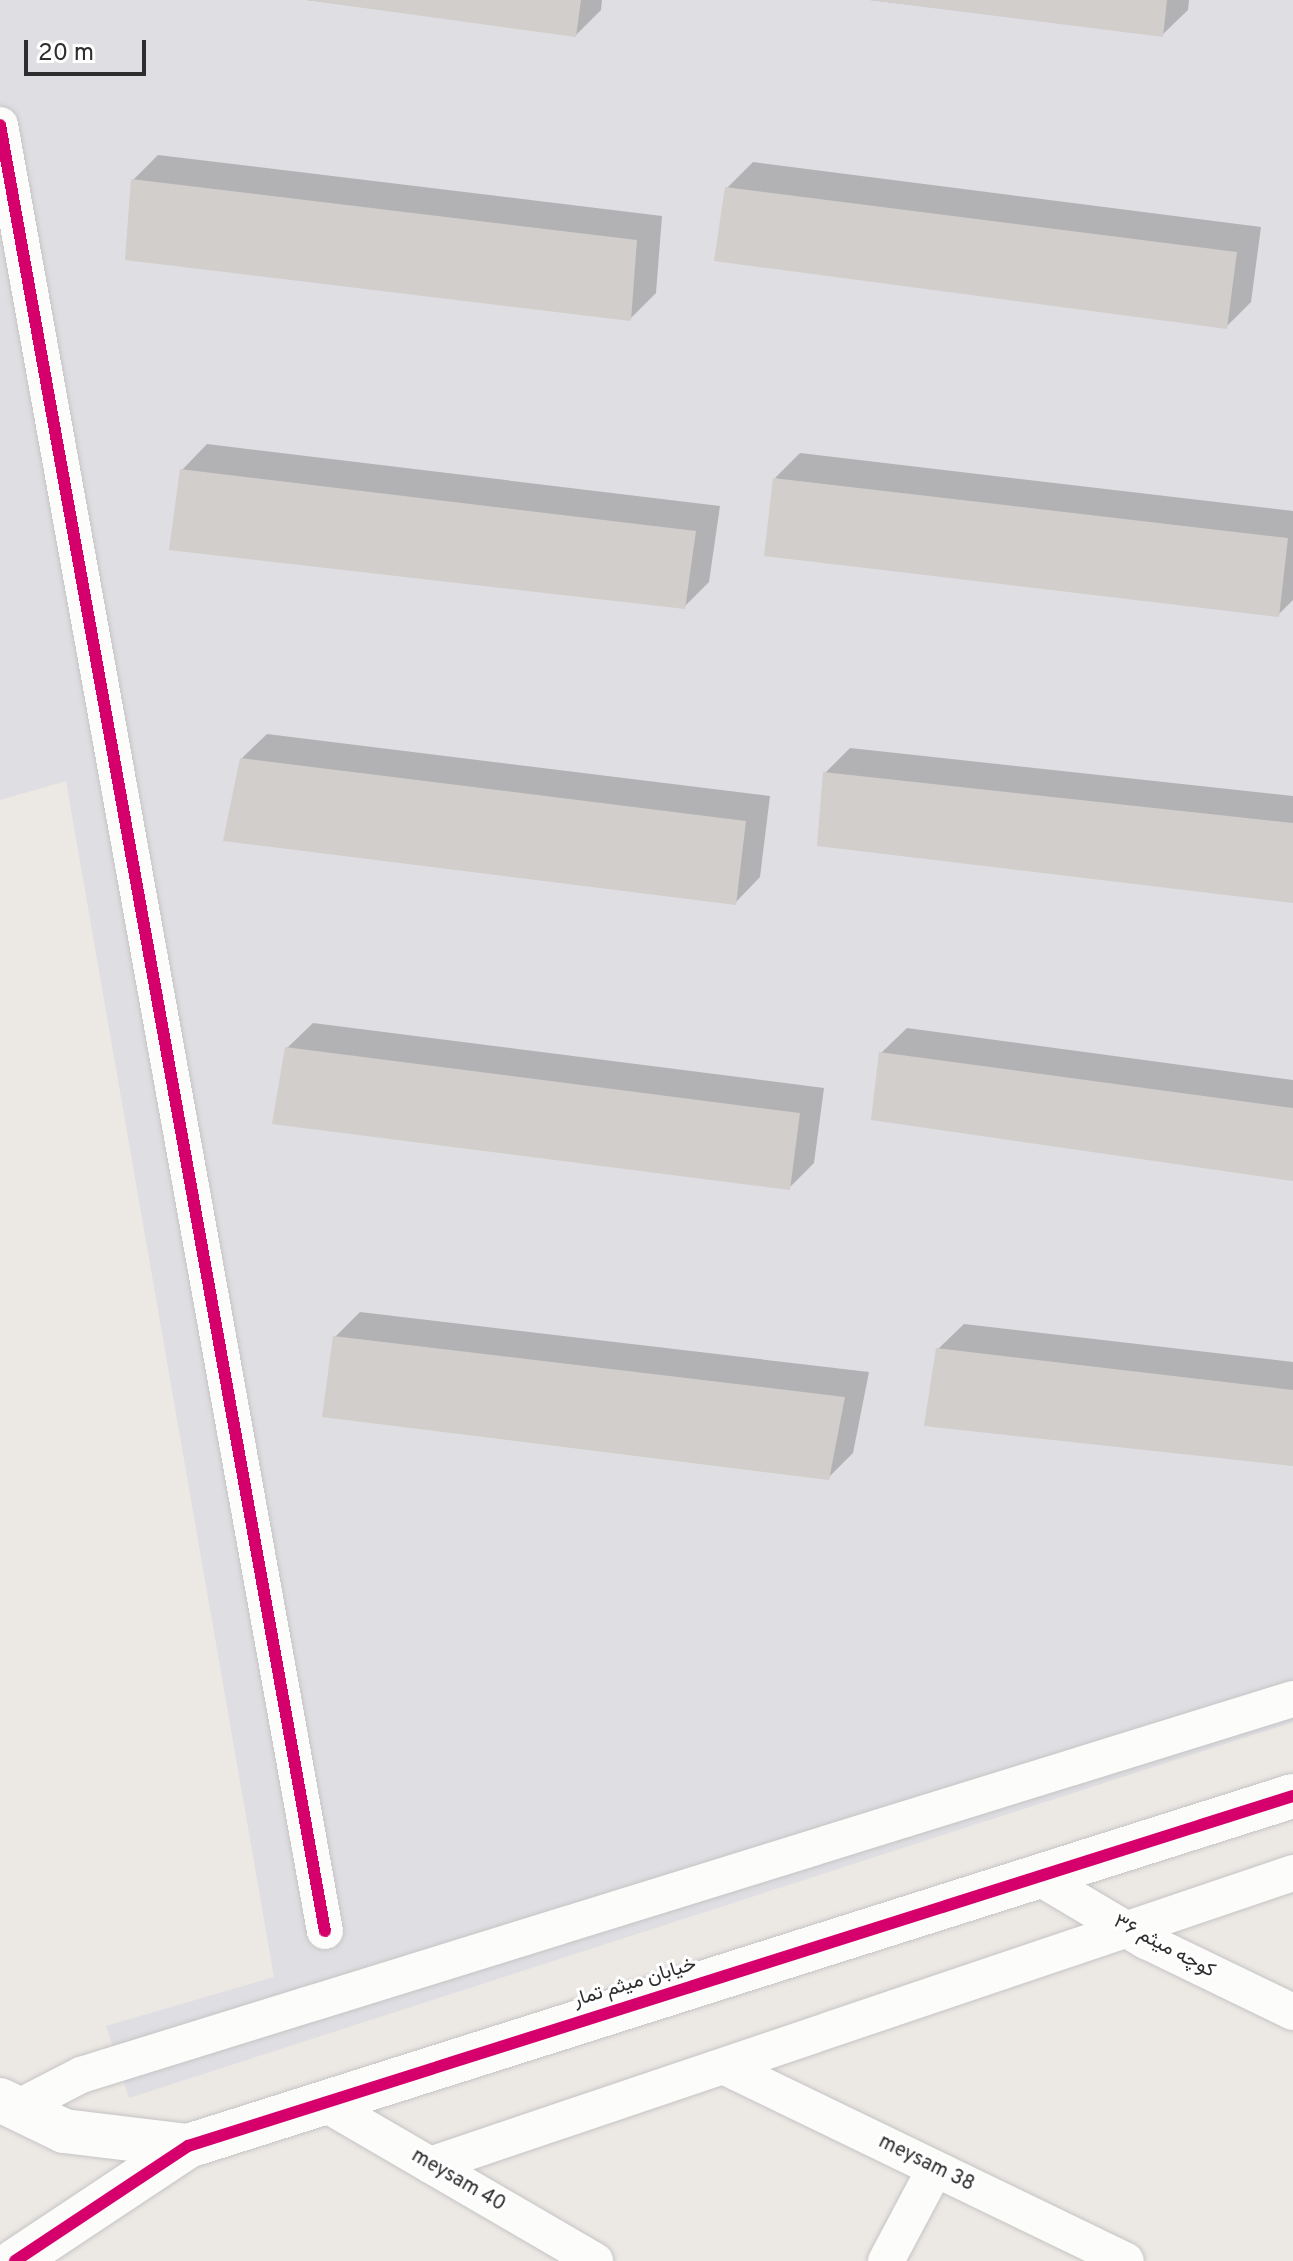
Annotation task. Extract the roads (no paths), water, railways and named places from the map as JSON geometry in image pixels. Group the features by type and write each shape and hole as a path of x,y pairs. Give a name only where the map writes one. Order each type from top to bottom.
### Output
{"street":[{"path":"0,125 325,1931"},
{"path":"9,2104 81,2075 1293,1699"},
{"name":"خیابان میثم تمار","path":"15,2261 188,2146 1293,1796"},
{"path":"430,2165 1293,1873"},
{"name":"کوچه میثم ۳۶","path":"1038,1877 1129,1930 1293,2012"},
{"name":"meysam 38","path":"725,2067 1126,2261"},
{"name":"meysam 40","path":"322,2102 595,2261"},
{"path":"9,2104 64,2131 188,2146"},
{"path":"886,2261 935,2169"}]}
